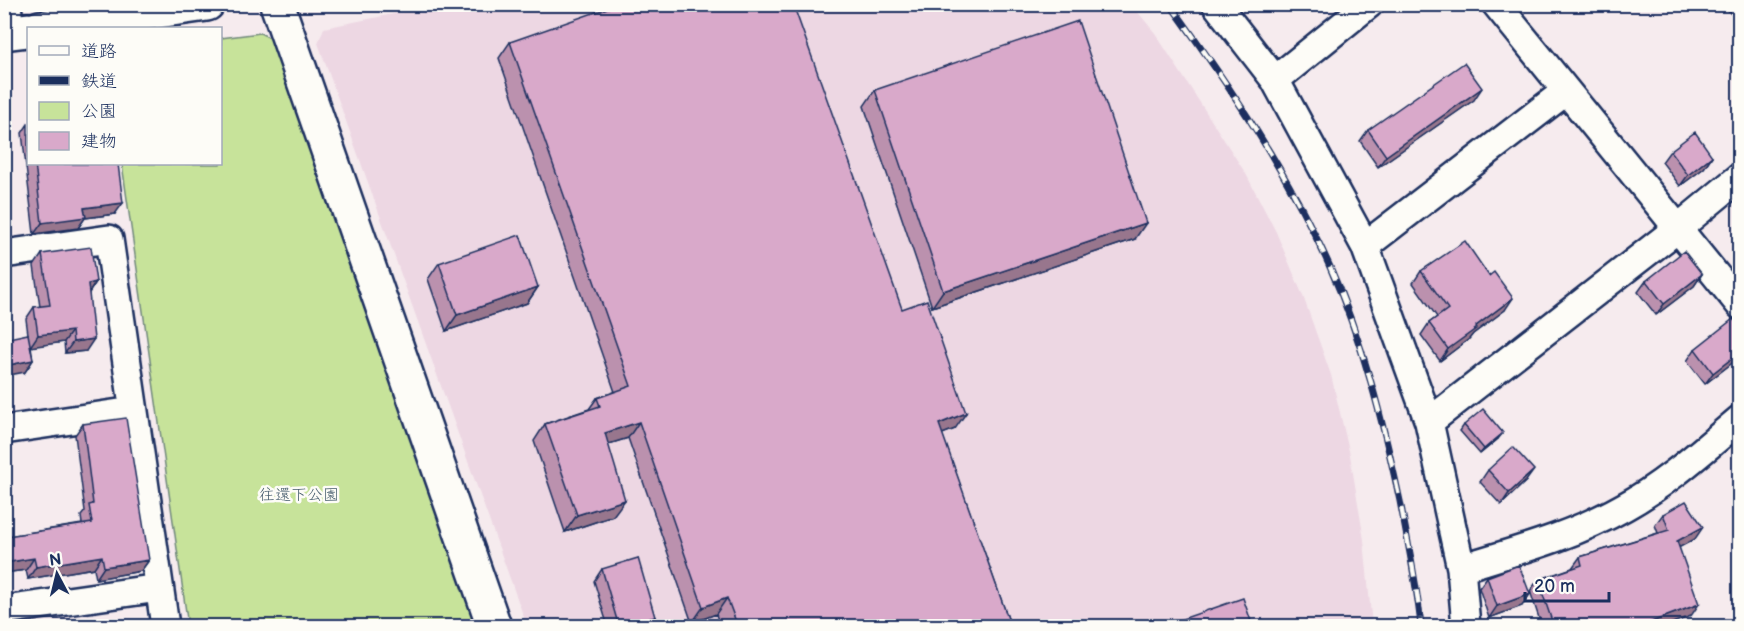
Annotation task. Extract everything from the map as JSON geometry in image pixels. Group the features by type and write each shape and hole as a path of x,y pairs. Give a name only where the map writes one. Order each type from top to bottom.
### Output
{"street":[{"path":"18,26 207,4"},
{"path":"276,4 494,627"},
{"path":"1216,4 1275,80 1365,246 1429,422 1461,568 1466,627"},
{"path":"1275,80 1369,4"},
{"path":"1496,4 1740,305"},
{"path":"1365,246 1566,91"},
{"path":"1429,422 1677,229 1740,177"},
{"path":"4,254 109,239 165,627"},
{"path":"4,430 133,411"},
{"path":"1461,568 1556,538 1624,507 1687,465 1740,419"},
{"path":"4,610 159,588"}],"shaded area":[{"path":"443,4 1132,5 1155,33 1246,174 1276,232 1303,296 1331,375 1350,455 1364,540 1372,626 527,626 318,43 324,28"}],"green space":[{"name":"往還下公園","path":"260,33 278,42 482,626 188,626 122,165 222,165 222,38"}],"building":[{"path":"619,4 793,4 902,309 927,300 966,413 939,424 1011,627 738,627 727,598 703,607 639,422 605,433 625,500 577,515 545,424 600,406 597,398 631,386 510,42"},
{"path":"1078,21 1146,223 943,291 875,90"},
{"path":"1464,63 1482,88 1386,156 1368,130"},
{"path":"1695,132 1712,156 1688,175 1670,151"},
{"path":"35,165 118,165 123,203 84,208 86,217 42,223"},
{"path":"520,235 538,287 457,315 439,263"},
{"path":"1465,241 1489,276 1494,272 1513,298 1448,349 1429,323 1448,309 1421,271"},
{"path":"91,247 96,282 88,284 94,339 73,342 72,331 38,335 34,307 50,305 42,254"},
{"path":"1684,251 1702,274 1664,304 1646,281"},
{"path":"1733,319 1740,327 1740,352 1713,373 1695,349"},
{"path":"28,334 33,360 4,366 4,339"},
{"path":"1483,409 1503,433 1484,449 1464,425"},
{"path":"126,418 149,560 104,567 102,556 36,567 34,558 4,563 4,515 8,536 92,523 89,505 93,504 83,424"},
{"path":"1513,447 1534,470 1509,493 1488,470"},
{"path":"1686,501 1703,527 1677,541 1699,604 1643,625 1643,627 1554,627 1538,580 1582,565 1580,557 1669,530 1663,514"},
{"path":"638,558 655,617 619,627 602,569"},
{"path":"1519,565 1530,594 1497,606 1487,577"},
{"path":"1243,598 1253,627 1162,627 1162,626"},
{"path":"66,622 66,627 39,627"}],"railway":[{"path":"1170,4 1215,67 1277,165 1314,232 1342,295 1371,382 1387,442 1409,548 1421,626"}]}
